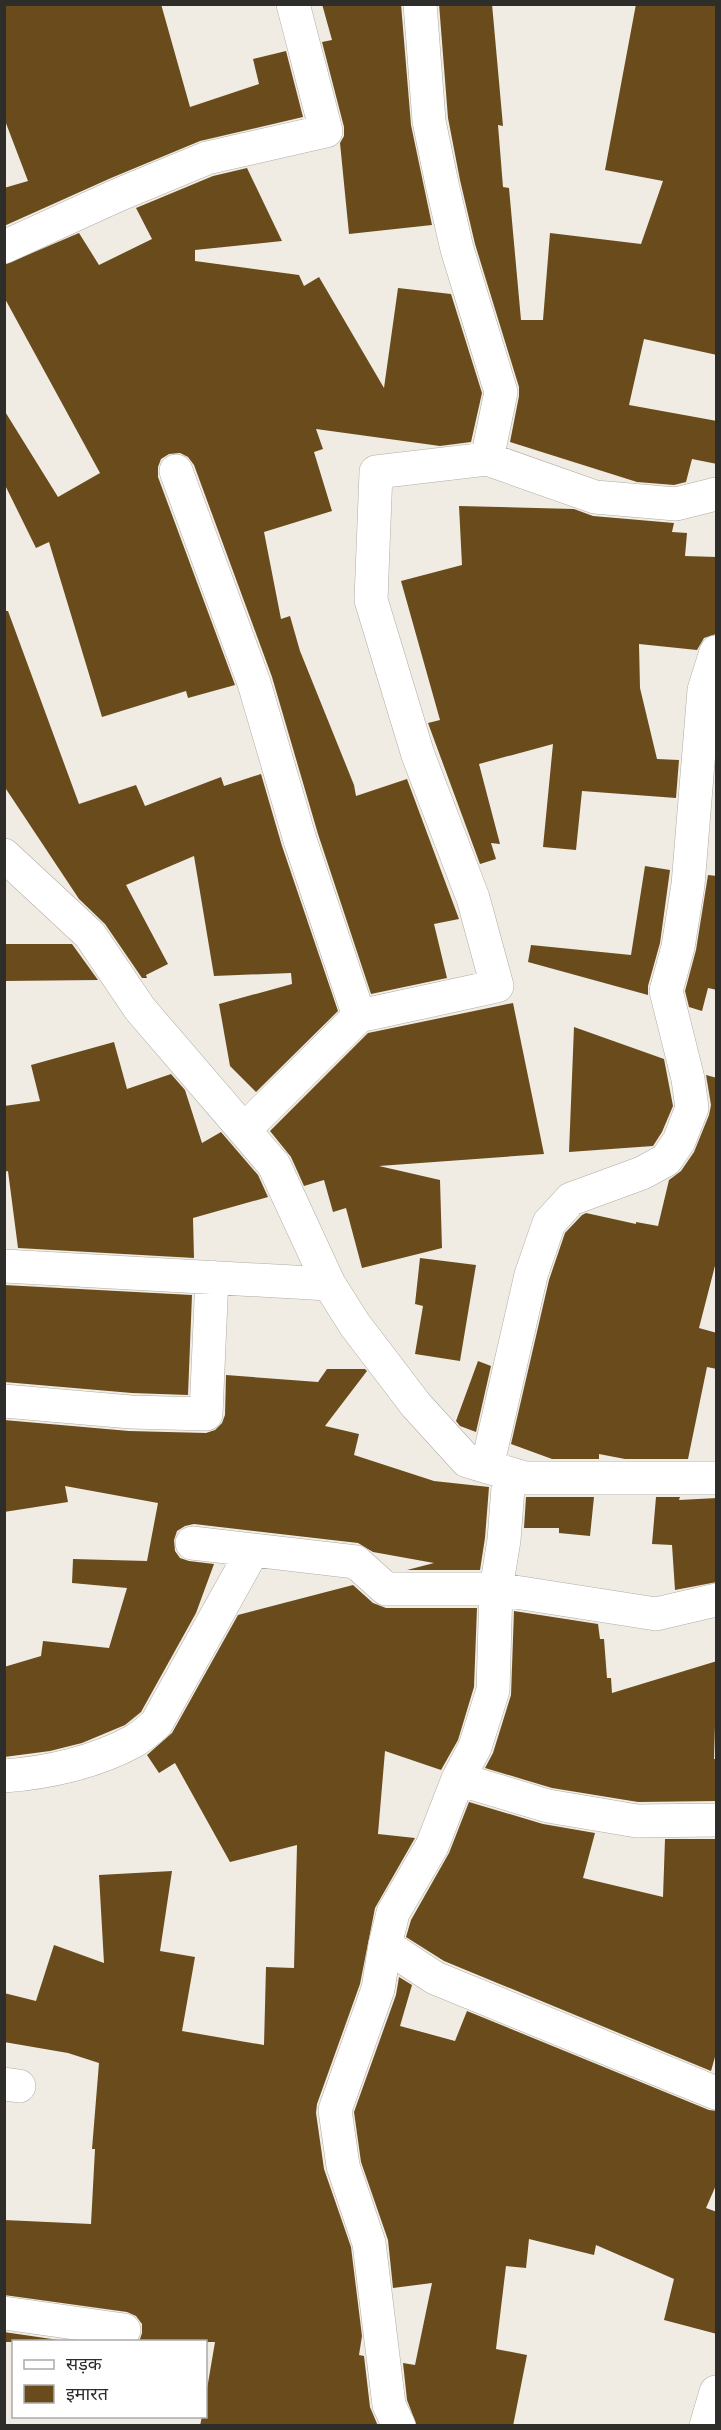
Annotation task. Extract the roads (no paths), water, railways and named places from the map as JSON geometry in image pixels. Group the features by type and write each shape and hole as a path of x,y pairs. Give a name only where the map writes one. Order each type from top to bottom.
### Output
{"street":[{"path":"4,247 118,195 207,158 326,131 293,4"},
{"path":"420,4 429,121 442,184 457,249 501,392 487,459"},
{"path":"244,1130 359,1016 497,986 473,898 418,755 371,600 375,472 487,459 595,497 676,504 717,494"},
{"path":"176,471 254,683 300,840 359,1016"},
{"path":"399,2426 389,2405 369,2242 343,2166 334,2110 378,1989 393,1913 432,1846 458,1779 475,1747 493,1690 496,1588 504,1540 498,1471 531,1275 549,1223 571,1199 642,1173 666,1160 680,1141 693,1108 666,992 678,947 688,885 704,690 717,652"},
{"path":"4,855 90,935 140,1009 274,1165 329,1284 355,1325 416,1406 466,1461 525,1478 717,1478"},
{"path":"4,1266 329,1284"},
{"path":"4,1401 131,1412 206,1414 212,1277"},
{"path":"192,1543 356,1562 387,1589 496,1588 656,1614 717,1600"},
{"path":"4,1776 23,1775 85,1761 135,1741 156,1724 254,1550"},
{"path":"458,1779 548,1806 637,1821 717,1820"},
{"path":"385,1945 435,1978 717,2093"},
{"path":"4,2313 124,2330"},
{"path":"706,2426 717,2392"}]}
